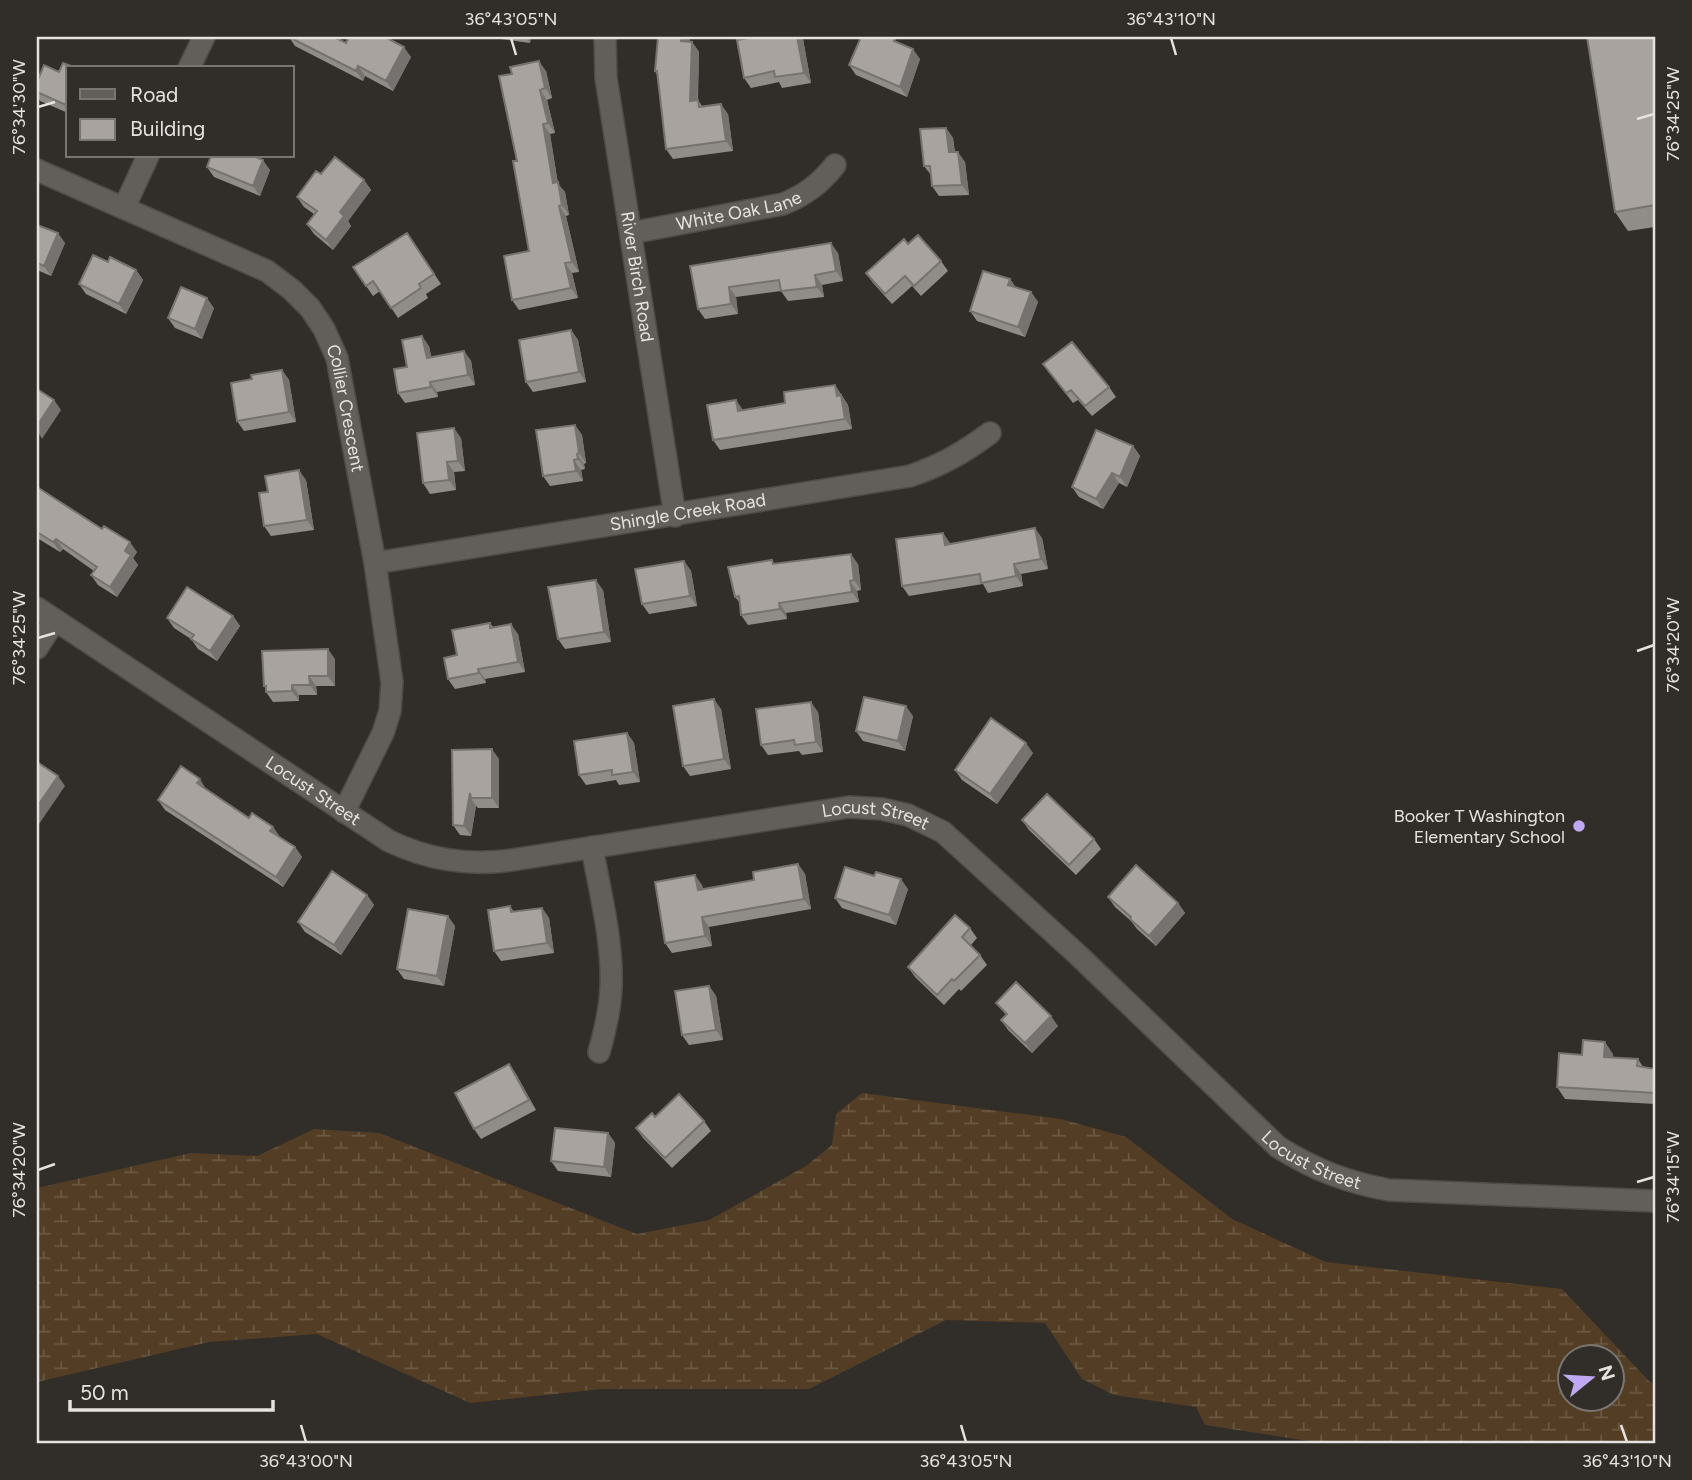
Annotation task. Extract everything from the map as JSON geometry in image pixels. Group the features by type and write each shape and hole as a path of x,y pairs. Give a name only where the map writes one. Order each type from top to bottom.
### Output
{"street":[{"path":"190,66 204,37"},
{"name":"River Birch Road","path":"605,37 606,78 675,516"},
{"path":"124,208 147,158"},
{"name":"White Oak Lane","path":"631,233 783,204 802,196 822,181 835,165"},
{"name":"Collier Crescent","path":"37,170 267,271 310,308 324,329 342,377 375,563 392,682 390,711 383,733 344,811"},
{"name":"Shingle Creek Road","path":"375,563 910,476 937,467 962,454 990,433"},
{"name":"Locust Street","path":"37,608 389,841 413,852 446,861 479,864 505,861 849,807 882,808 908,815 943,832 1078,955 1278,1147 1310,1167 1352,1183 1389,1190 1655,1201"},
{"path":"37,648 55,620"},
{"path":"592,847 611,957 608,1021 599,1052"}],"green space":[{"path":"862,1093 1061,1119 1126,1137 1232,1219 1326,1262 1562,1289 1614,1344 1556,1344 1556,1414 1626,1414 1626,1357 1655,1384 1655,1443 1322,1443 1205,1425 1196,1407 1114,1395 1082,1379 1045,1323 946,1320 809,1389 601,1389 470,1403 317,1334 209,1342 37,1382 37,1188 191,1153 257,1156 314,1129 379,1133 637,1234 709,1220 806,1166 832,1145 836,1114"}],"building":[{"path":"289,37 334,37 346,43 349,37 385,37 404,47 386,81 358,66 356,71"},
{"path":"658,37 682,37 681,41 692,42 690,101 698,100 699,107 721,104 726,141 666,149 655,71"},
{"path":"797,37 804,73 775,77 774,71 744,78 737,40"},
{"path":"861,37 896,37 894,41 913,49 900,87 849,65"},
{"path":"1587,37 1655,37 1655,205 1615,212"},
{"path":"539,61 545,88 540,90 548,123 543,124 553,183 558,182 562,205 559,206 572,262 565,263 571,288 512,300 504,256 529,251 513,161 517,161 499,76 512,74 510,67"},
{"path":"63,63 71,66 66,66 66,105 37,92 37,82 44,65 59,72"},
{"path":"946,128 949,152 958,152 962,185 932,186 930,166 924,166 920,129"},
{"path":"335,157 364,180 340,212 344,216 326,240 307,224 317,211 297,197 316,171 321,174"},
{"path":"210,158 263,160 253,186 207,167"},
{"path":"37,225 58,233 44,266 37,263"},
{"path":"407,233 434,274 419,284 421,288 391,308 373,281 366,286 353,267"},
{"path":"918,235 941,261 914,286 905,276 885,294 866,273 904,239 908,244"},
{"path":"831,243 836,271 815,275 817,287 781,291 779,280 729,287 731,304 698,309 690,266"},
{"path":"93,255 108,262 110,257 136,270 119,304 79,284"},
{"path":"983,271 1010,279 1008,285 1031,292 1018,327 970,311"},
{"path":"181,287 207,298 195,329 168,318"},
{"path":"571,330 579,372 526,382 519,340"},
{"path":"422,336 427,358 464,351 468,375 430,382 431,387 398,393 394,369 407,367 402,340"},
{"path":"1072,342 1109,387 1085,406 1071,390 1066,393 1043,364"},
{"path":"282,370 289,412 237,421 231,383 252,379 251,375"},
{"path":"835,385 837,396 841,395 845,419 713,440 707,405 736,400 738,411 785,403 784,392"},
{"path":"37,389 54,400 37,426"},
{"path":"575,425 579,453 578,459 574,460 576,471 543,476 536,430"},
{"path":"454,428 458,461 447,462 449,480 423,483 417,433"},
{"path":"1096,430 1133,446 1120,477 1112,473 1096,499 1072,487"},
{"path":"299,470 307,520 264,526 259,493 268,492 265,476"},
{"path":"37,487 102,529 104,526 130,542 125,551 131,555 110,587 91,575 97,567 56,539 53,542 37,532"},
{"path":"1035,528 1041,559 1014,564 1016,576 981,583 980,574 902,586 896,539 943,533 945,545"},
{"path":"851,554 854,580 850,581 852,592 779,603 780,609 741,615 739,596 735,597 728,567 772,560 773,564"},
{"path":"684,561 690,596 642,604 635,569"},
{"path":"596,580 604,632 558,639 548,587"},
{"path":"187,587 233,616 210,651 191,639 194,635 167,618"},
{"path":"490,623 490,628 511,624 518,662 478,669 479,673 448,679 444,658 457,655 452,630"},
{"path":"328,649 328,676 309,676 310,685 292,685 292,691 266,692 262,651"},
{"path":"864,697 906,706 898,741 856,731"},
{"path":"714,699 724,759 683,766 673,706"},
{"path":"811,702 816,742 795,745 794,740 761,745 756,709"},
{"path":"991,718 1026,743 990,794 955,770"},
{"path":"627,733 633,772 612,775 612,770 579,775 574,741"},
{"path":"492,749 492,798 471,798 470,793 464,826 453,825 452,750"},
{"path":"37,762 58,776 37,807"},
{"path":"181,766 200,779 197,783 249,818 252,813 273,827 270,831 295,847 276,877 158,800"},
{"path":"1047,794 1094,839 1069,865 1022,820"},
{"path":"798,864 804,899 702,917 705,936 665,943 655,882 695,875 698,890 754,880 753,872"},
{"path":"1136,865 1178,903 1149,936 1108,897"},
{"path":"845,867 874,876 876,872 901,879 889,915 835,898"},
{"path":"332,871 367,895 334,945 298,922"},
{"path":"510,906 511,912 542,908 547,943 494,951 488,910"},
{"path":"408,909 448,916 437,976 397,969"},
{"path":"955,915 970,928 962,937 980,955 937,995 908,967"},
{"path":"1016,982 1051,1016 1025,1043 1001,1020 1007,1014 996,1003"},
{"path":"709,986 716,1030 682,1035 675,991"},
{"path":"1583,1040 1605,1042 1604,1057 1638,1059 1637,1066 1655,1069 1655,1093 1557,1087 1559,1053 1582,1055"},
{"path":"509,1064 529,1100 474,1129 455,1093"},
{"path":"679,1094 704,1121 665,1158 636,1128 652,1113 655,1117"},
{"path":"555,1128 608,1133 604,1167 551,1161"}],"place":[{"name":"Booker T Washington Elementary School","path":"1579,826"}]}
